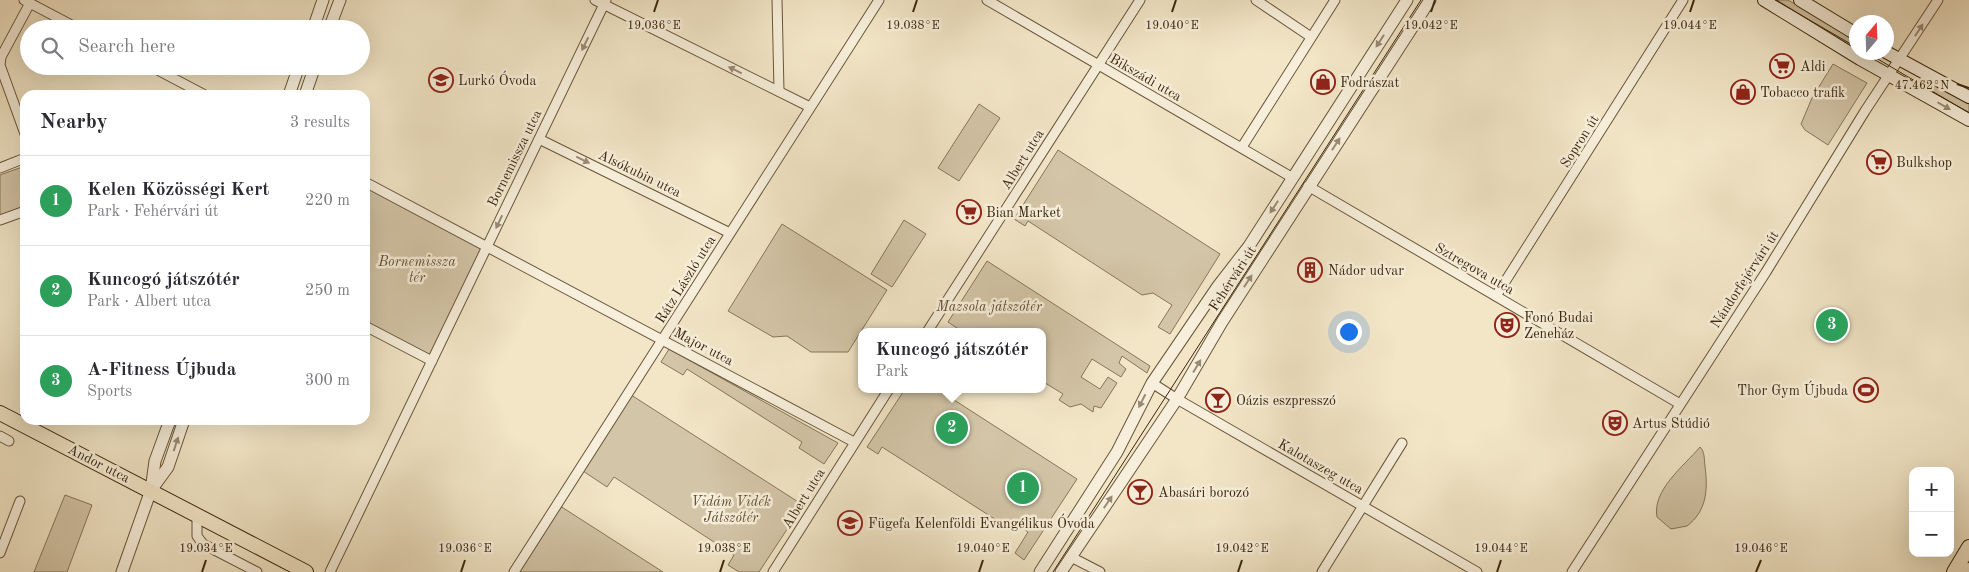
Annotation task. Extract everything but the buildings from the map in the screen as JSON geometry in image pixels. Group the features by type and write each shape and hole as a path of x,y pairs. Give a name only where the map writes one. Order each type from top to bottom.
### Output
{"main road":[{"path":"1764,0 1969,120"},
{"path":"1800,0 1849,30"},
{"path":"1894,56 1969,97"},
{"name":"Andor utca","path":"0,412 20,422"},
{"name":"Andor utca","path":"25,425 306,572"},
{"path":"1954,572 1969,547"}],"street":[{"path":"316,20 323,0"},
{"path":"595,0 605,2 810,106"},
{"path":"777,0 779,91"},
{"name":"Rátz László utca","path":"514,572 879,0"},
{"name":"Bikszádi utca","path":"987,0 1293,178"},
{"name":"Albert utca","path":"930,328 1140,0"},
{"path":"1256,0 1311,37"},
{"path":"1242,147 1335,0"},
{"name":"Fehérvári út","path":"1040,572 1117,452 1152,383 1218,286 1249,246 1407,0"},
{"name":"Fehérvári út","path":"1061,572 1177,399 1222,322 1308,186 1430,0"},
{"name":"Sopron út","path":"1496,296 1683,0"},
{"name":"Nándorfejérvári út","path":"1572,572 1776,256 1889,74 1938,0"},
{"path":"20,120 0,65 1,57 27,1 62,20"},
{"path":"332,20 337,1"},
{"name":"Bornemissza utca","path":"487,248 605,2"},
{"path":"167,75 196,90"},
{"path":"291,90 296,75"},
{"path":"307,90 312,75"},
{"name":"Alsókubin utca","path":"538,140 730,233"},
{"path":"0,168 20,160"},
{"path":"330,572 487,248 370,185"},
{"name":"Sztregova utca","path":"1308,186 1680,404"},
{"path":"0,220 20,213"},
{"name":"Major utca","path":"487,248 854,442"},
{"path":"370,329 432,361"},
{"name":"Kalotaszeg utca","path":"1152,383 1477,572"},
{"name":"Albert utca","path":"773,572 854,442 887,393"},
{"path":"122,572 151,490 155,461 168,425"},
{"path":"151,490 168,468 182,425"},
{"path":"0,436 9,441"},
{"path":"1322,572 1402,443"},
{"path":"0,553 3,539 20,501"},
{"path":"197,514 197,536 203,544 257,572"},
{"path":"1071,557 1100,572"}],"green space":[{"path":"1771,0 1788,0 1849,36 1849,45"},
{"path":"1833,64 1867,83 1828,145 1805,130 1801,124 1812,98"},
{"path":"1925,78 1969,104 1969,114 1921,86"},
{"path":"979,104 1000,118 959,181 938,168"},
{"path":"1058,150 1220,254 1170,334 1158,327 1172,305 1153,293 1142,295 1028,221 1025,226 1014,219"},
{"path":"20,168 20,209 0,215 0,175"},
{"name":"Bornemissza tér","path":"370,185 487,247 432,361 370,329"},
{"path":"904,220 926,234 892,287 871,274"},
{"path":"782,224 887,290 863,328 858,328 858,336 848,352 811,352 787,336 773,337 728,311"},
{"name":"Mazsola játszótér","path":"987,261 1150,366 1147,373 1122,356 1119,363 1126,369 1121,377 1092,359 1081,377 1100,389 1108,377 1117,383 1101,408 1094,406 1093,412 1081,404 1070,407 1059,400 1063,394 1046,383 1046,328 957,328 948,322"},
{"path":"669,349 838,443 824,464 799,448 802,442 687,369 683,375 661,362"},
{"name":"Vidám Vidék Játszótér","path":"628,393 803,505 759,572 739,572 728,565 734,555 614,477 607,487 580,469"},
{"path":"902,393 943,393 1077,479 1024,560 1015,553 1028,532 1011,521 1001,523 882,447 878,454 867,447"},
{"path":"1700,447 1704,456 1705,499 1699,514 1694,520 1687,526 1671,529 1657,517 1659,497 1671,479"},
{"path":"65,495 92,505 67,572 34,572"},
{"path":"557,504 663,572 514,572"}],"tram line":[{"path":"1053,572 1421,0"},
{"path":"1775,0 1849,43"},
{"path":"1880,60 1969,113"}],"place":[{"name":"Aldi","path":"1782,66"},
{"name":"Lurkó Óvoda","path":"441,80"},
{"name":"Fodrászat","path":"1323,82"},
{"name":"Tobacco trafik","path":"1743,92"},
{"name":"Bulkshop","path":"1879,162"},
{"name":"Bian Market","path":"969,212"},
{"name":"Nádor udvar","path":"1310,270"},
{"name":"Fonó Budai Zeneház","path":"1507,325"},
{"name":"A-Fitness Újbuda","path":"1832,325"},
{"name":"Thor Gym Újbuda","path":"1866,390"},
{"name":"Oázis eszpresszó","path":"1218,400"},
{"name":"Artus Stúdió","path":"1615,423"},
{"name":"Kuncogó játszótér","path":"952,428"},
{"name":"Kelen Közösségi Kert","path":"1023,488"},
{"name":"Abasári borozó","path":"1140,492"},
{"name":"Fügefa Kelenföldi Evangélikus Óvoda","path":"850,523"}]}
